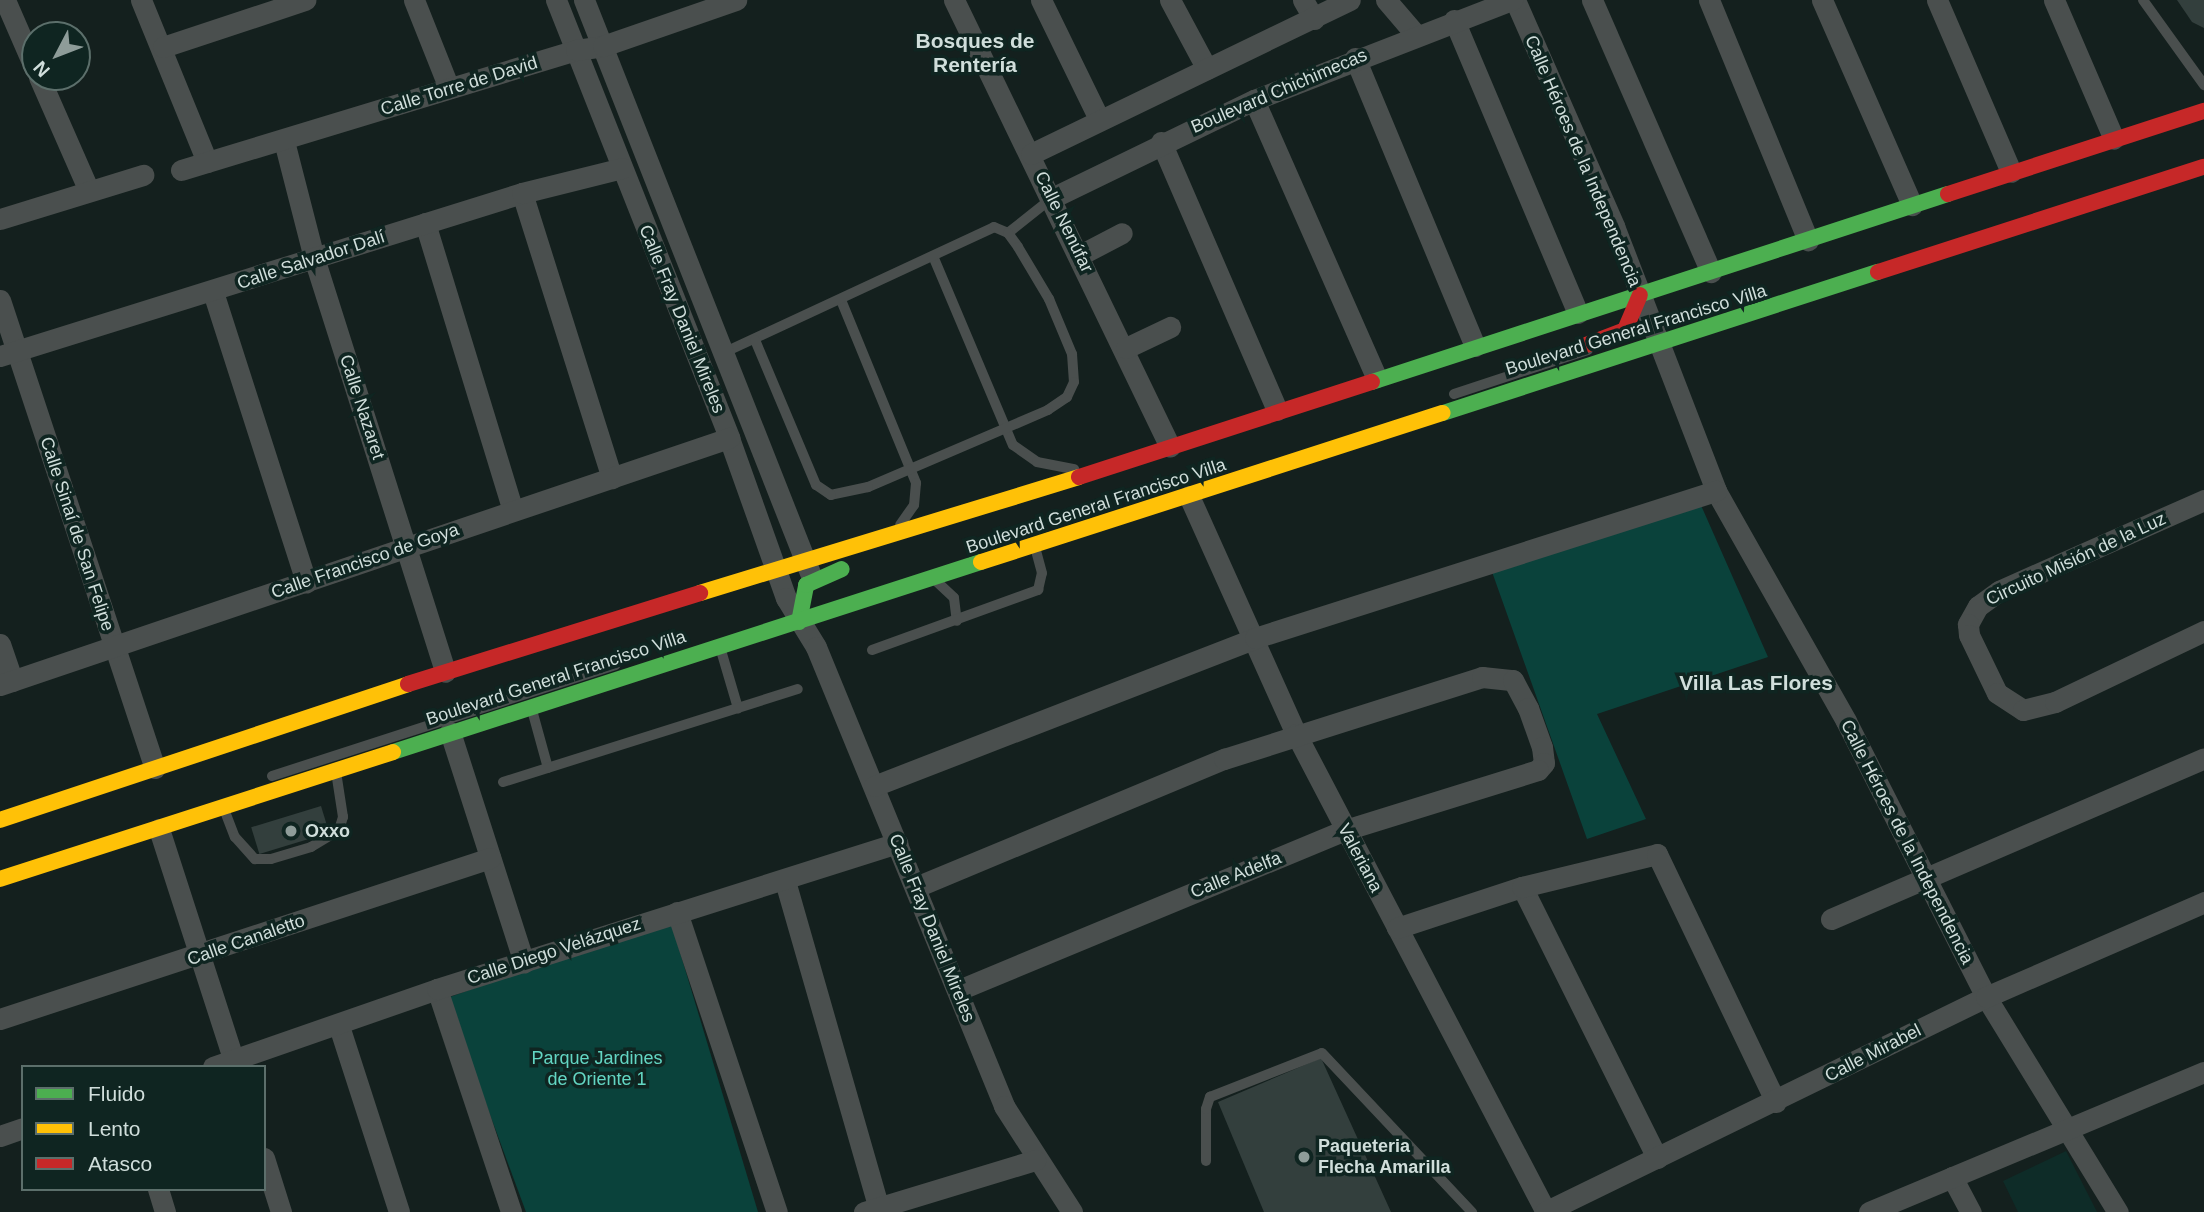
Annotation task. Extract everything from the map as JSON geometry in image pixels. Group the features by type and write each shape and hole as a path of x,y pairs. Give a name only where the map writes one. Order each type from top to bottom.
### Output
{"main road":[{"name":"Boulevard General Francisco Villa","path":"0,820 445,671 810,572 895,533 1095,472 1376,377 1578,313 1640,301 1711,272 2204,111"},
{"name":"Boulevard General Francisco Villa","path":"0,880 335,769 1189,496 1516,387 1654,337 2176,177 2203,158"},
{"path":"1516,387 1532,366 1563,351 1618,336 1631,323 1640,301"},
{"path":"810,572 859,563 994,512 1008,498"}],"street":[{"path":"5,0 21,37"},
{"path":"141,0 163,47 207,162"},
{"path":"163,47 304,0"},
{"path":"414,0 449,88"},
{"name":"Calle Fray Daniel Mireles","path":"556,0 729,438 777,580 805,618 1004,1106 1035,1160 1072,1212"},
{"name":"Calle Fray Daniel Mireles","path":"584,0 810,572 805,618"},
{"name":"Calle Nenúfar","path":"954,0 1126,348 1170,447"},
{"path":"1041,0 1099,119"},
{"path":"1170,0 1207,69"},
{"path":"1303,0 1314,19"},
{"path":"1031,154 1350,0"},
{"path":"1386,0 1416,35"},
{"name":"Boulevard Chichimecas","path":"1052,198 1161,142 1254,100 1355,58 1514,0"},
{"name":"Calle Héroes de la Independencia","path":"1514,0 1716,491 1927,876 1986,997 2118,1212"},
{"path":"1592,0 1711,272"},
{"path":"1709,0 1808,240"},
{"path":"1822,0 1912,205"},
{"path":"1937,0 2011,172"},
{"path":"2054,0 2114,139"},
{"name":"Calle Torre de David","path":"181,170 284,141 576,50 604,46 732,1"},
{"path":"1454,20 1578,313"},
{"path":"1355,58 1475,346"},
{"path":"45,91 89,191"},
{"path":"1254,100 1376,377"},
{"name":"Calle Nazaret","path":"284,141 314,258 445,671"},
{"path":"1161,142 1277,410"},
{"name":"Calle Salvador Dalí","path":"8,354 214,292 522,193 622,169"},
{"path":"0,219 143,174"},
{"path":"522,193 612,478"},
{"path":"425,223 512,508"},
{"path":"1080,255 1122,233"},
{"path":"214,292 306,582"},
{"name":"Calle Sinaí de San Felipe","path":"0,300 8,354 114,646 155,768"},
{"path":"1126,348 1170,327"},
{"name":"Calle Francisco de Goya","path":"6,683 306,582 512,508 612,478 729,438"},
{"path":"874,786 1255,638 1716,491"},
{"name":"Valeriana","path":"1189,496 1296,734 1545,1212"},
{"name":"Circuito Misión de la Luz","path":"2204,500 1988,597 1972,613 1969,635 1997,693 2023,710 2055,702 2204,631"},
{"path":"0,644 6,683"},
{"name":"Calle Adelfa","path":"958,990 1345,830 1520,773 1538,770 1544,762 1528,708 1513,681 1503,676 1482,677 1296,734"},
{"path":"450,732 524,961"},
{"path":"916,887 1296,734"},
{"path":"1831,919 2204,758"},
{"path":"159,829 200,956 227,1065"},
{"name":"Calle Diego Velázquez","path":"227,1065 437,989 677,912 785,881 897,842"},
{"path":"1397,928 1522,887 1657,853 1776,1102"},
{"name":"Calle Canaletto","path":"0,1019 200,956 490,858"},
{"path":"785,881 874,1210 1035,1160"},
{"path":"1522,887 1657,1158"},
{"name":"Calle Mirabel","path":"1545,1212 1776,1102 1986,997 2204,902"},
{"path":"677,912 777,1212"},
{"path":"437,989 512,1212"},
{"path":"339,1026 399,1212"},
{"path":"1869,1212 2204,1073"},
{"path":"0,1136 21,1129"},
{"path":"266,1163 281,1212"},
{"path":"1952,1177 1971,1212"},
{"path":"159,1191 165,1212"}],"lane":[{"path":"2143,0 2204,85"},
{"path":"810,572 994,512 1175,459 1640,301 2204,121"},
{"path":"1443,398 1532,366 1654,337 2203,158"},
{"path":"1008,233 1052,198"},
{"path":"723,353 987,230 1001,228 1008,233 1049,299 1073,354 1074,383 1059,403 842,496 822,491 755,340"},
{"path":"933,256 1003,427 1013,445 1037,462 1095,472"},
{"path":"841,300 911,468 917,496 895,533"},
{"path":"665,650 805,618 1418,407"},
{"path":"872,650 1038,590 1042,573 1035,546"},
{"path":"933,579 954,598 957,621"},
{"path":"0,831 422,692 744,594"},
{"path":"720,646 738,708"},
{"path":"261,779 626,662"},
{"path":"503,782 798,689"},
{"path":"531,706 548,768"},
{"path":"224,807 235,837 255,859 271,859 312,847 334,836 343,817 335,769"},
{"path":"0,866 237,788"},
{"path":"1206,1161 1206,1109 1210,1097 1322,1054 1412,1144 1472,1212"}],"shaded area":[{"path":"2066,1151 2097,1212 2018,1212 2003,1181"}],"green space":[{"path":"1700,503 1768,657 1597,714 1646,819 1587,839 1491,569"},
{"name":"Parque Jardines de Oriente 1","path":"670,919 758,1212 526,1212 447,998"}],"building":[{"path":"2177,0 2204,0 2204,28 2192,22"},
{"name":"Oxxo","path":"321,806 329,833 259,854 251,827"},
{"name":"Paqueteria Flecha Amarilla","path":"1321,1058 1391,1212 1264,1212 1218,1102"}],"traffic: fast":[{"path":"1372,382 1948,194"},
{"path":"1443,413 1878,272"},
{"path":"393,752 981,562"},
{"path":"799,622 806,585 842,569"}],"traffic: slow":[{"path":"981,562 1443,413"},
{"path":"700,593 1079,477"},
{"path":"0,820 408,684"},
{"path":"0,879 393,752"}],"traffic: jam":[{"path":"1948,194 2204,111"},
{"path":"1878,272 2204,167"},
{"path":"1586,345 1625,330 1640,295"},
{"path":"1079,477 1372,382"},
{"path":"408,684 700,593"}],"place":[{"name":"Oxxo","path":"291,831"},
{"name":"Paqueteria Flecha Amarilla","path":"1304,1157"}],"district":[{"name":"Bosques de Rentería","path":"975,53"},
{"name":"Villa Las Flores","path":"1756,683"}]}
